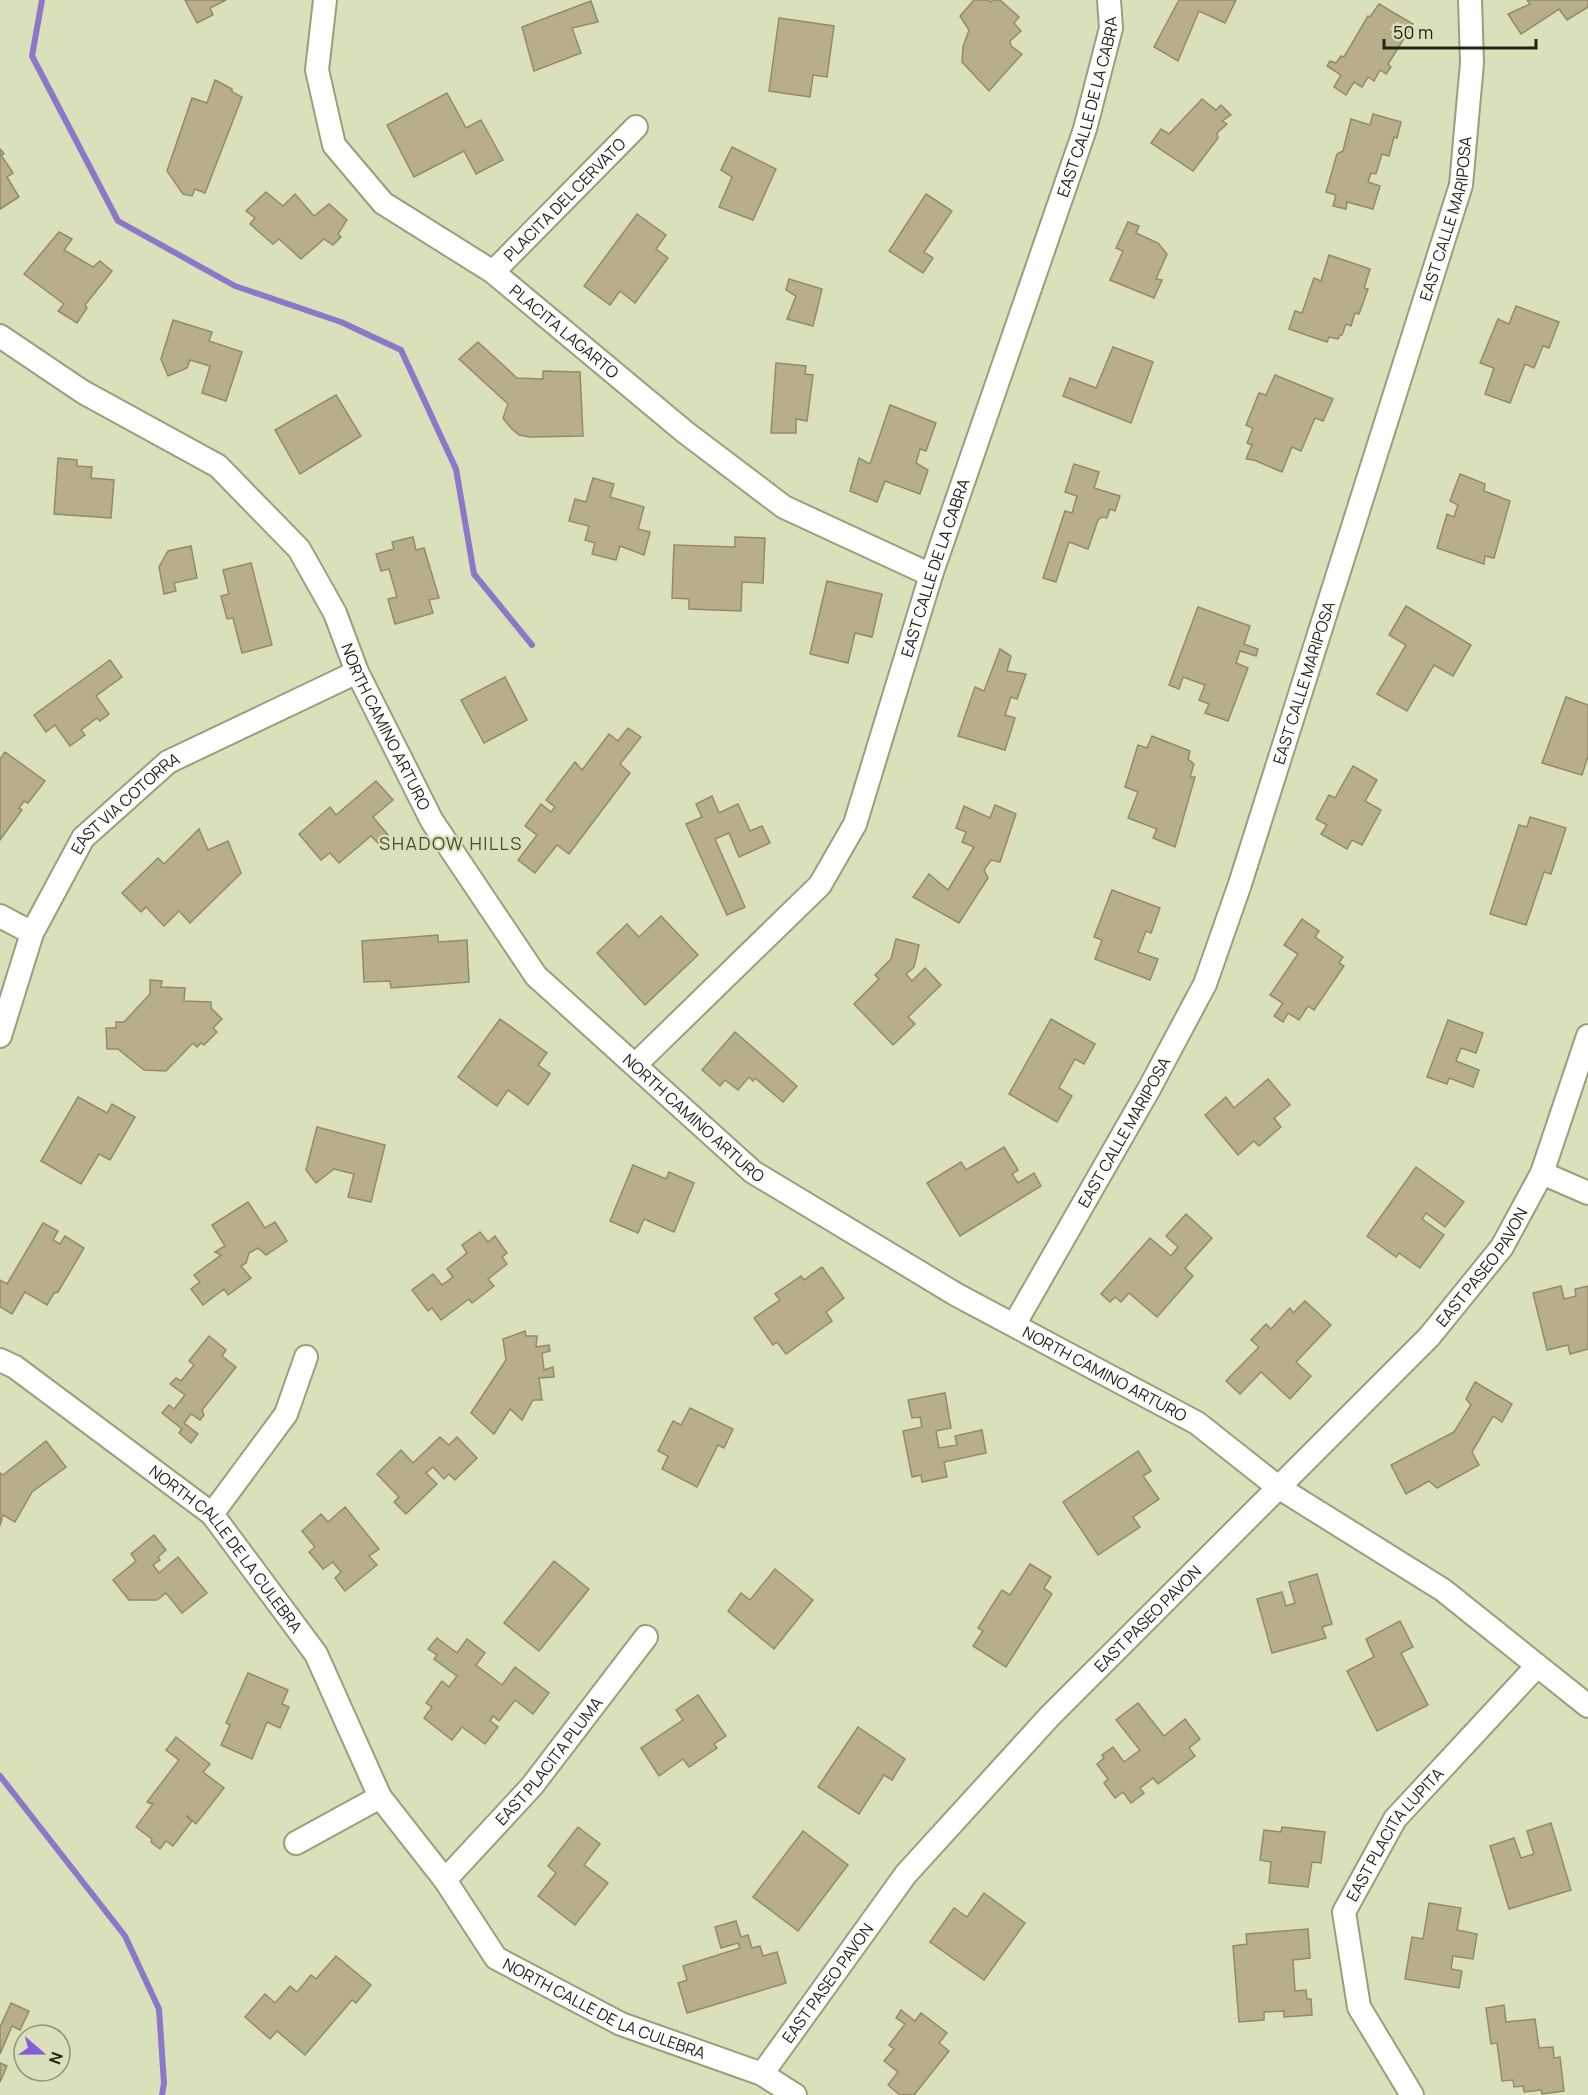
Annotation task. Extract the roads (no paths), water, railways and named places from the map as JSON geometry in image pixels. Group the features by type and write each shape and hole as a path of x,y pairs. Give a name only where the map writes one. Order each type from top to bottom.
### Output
{"street":[{"name":"PLACITA LAGARTO","path":"325,0 317,70 334,145 383,203 493,272 686,432 784,507 932,575"},
{"name":"EAST CALLE DE LA CABRA","path":"635,1065 820,885 855,824 932,575 1085,129 1111,28 1109,0"},
{"name":"EAST CALLE MARIPOSA","path":"1014,1325 1149,1089 1204,984 1240,884 1461,185 1472,63 1470,0"},
{"name":"PLACITA DEL CERVATO","path":"493,272 636,127"},
{"name":"NORTH CAMINO ARTURO","path":"0,336 82,393 218,466 299,549 335,613 357,672 432,821 536,975 753,1172 957,1295 1197,1423 1278,1487 1443,1590 1588,1706"},
{"name":"EAST VIA COTORRA","path":"0,1036 32,933 83,837 168,762 357,672"},
{"path":"0,916 32,933"},
{"name":"EAST PASEO PAVON","path":"762,2074 906,1874 1049,1717 1429,1337 1502,1247 1542,1173 1588,1036"},
{"path":"1542,1173 1588,1193"},
{"path":"212,1514 286,1414 306,1358"},
{"name":"NORTH CALLE DE LA CULEBRA","path":"0,1360 15,1367 212,1514 316,1654 380,1797 445,1880 496,1958 621,2024 762,2074 795,2095"},
{"name":"EAST PLACITA PLUMA","path":"445,1880 532,1786 646,1637"},
{"name":"EAST PLACITA LUPITA","path":"1412,2095 1359,2007 1344,1912 1395,1819 1537,1666"},
{"path":"296,1843 380,1797"}],"waterway":[{"path":"42,0 32,56 118,221 235,286 341,322 401,350 456,469 474,574 532,645"},
{"path":"0,1776 125,1936 159,2009 164,2083 162,2095"}],"district":[{"name":"SHADOW HILLS","path":"451,843"}]}
